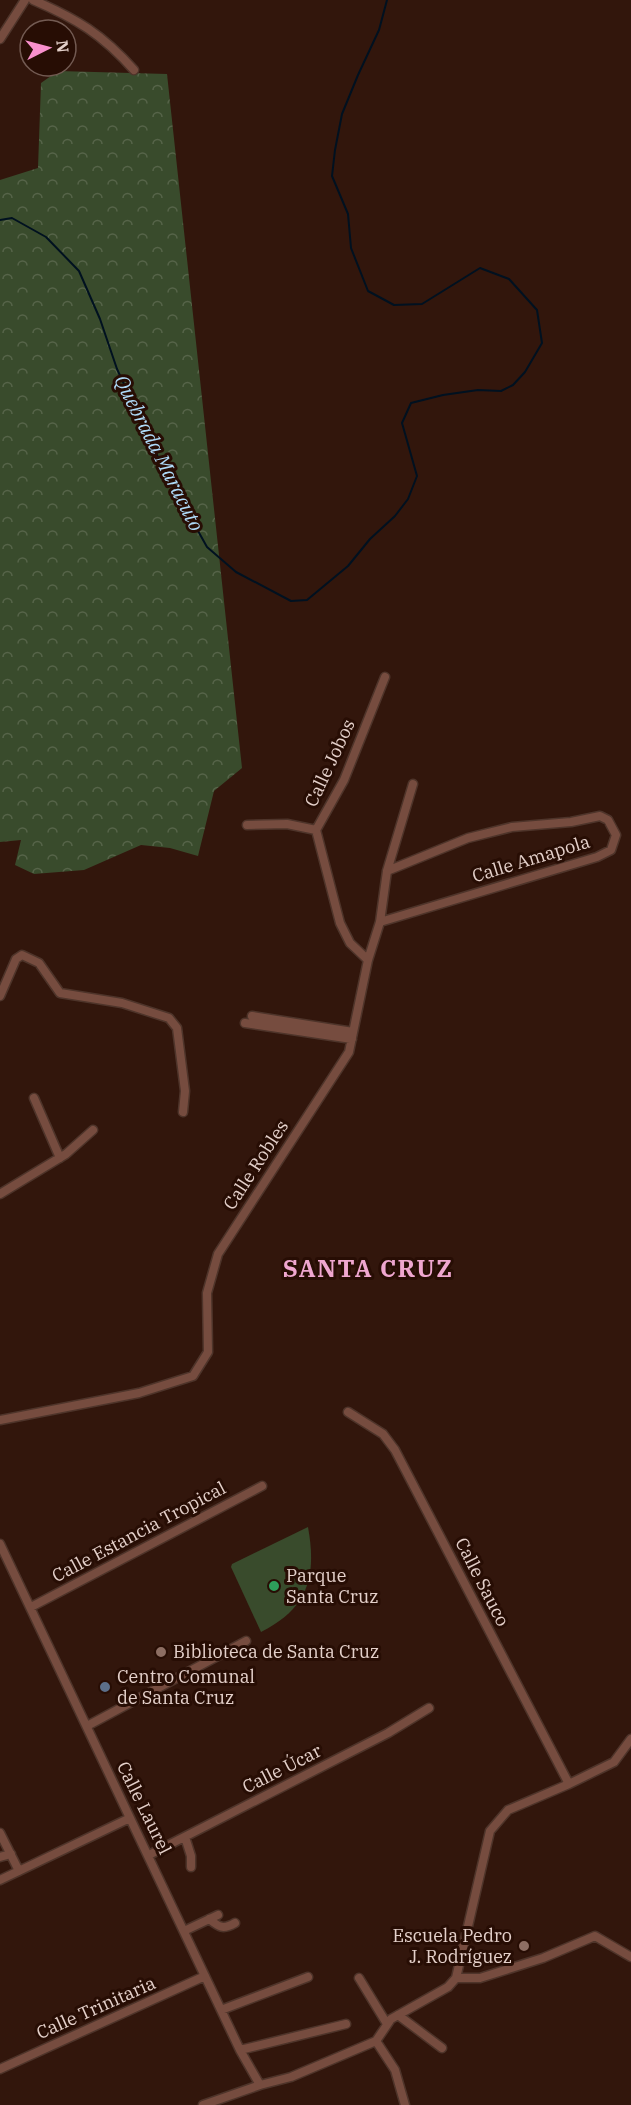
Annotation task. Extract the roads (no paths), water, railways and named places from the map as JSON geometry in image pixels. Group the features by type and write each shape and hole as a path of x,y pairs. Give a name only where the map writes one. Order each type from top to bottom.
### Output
{"street":[{"path":"0,39 25,0"},
{"path":"33,0 74,18 92,30 113,46 134,70"},
{"name":"Calle Jobos","path":"368,960 350,943 340,923 316,830 344,780 385,677"},
{"name":"Calle Robles","path":"0,1419 139,1393 193,1376 208,1352 207,1293 218,1254 349,1052 368,960 380,922 387,871 413,784"},
{"name":"Calle Amapola","path":"380,922 597,857 611,850 616,835 608,820 600,816 571,822 513,826 468,838 387,871"},
{"path":"248,825 287,824 316,830"},
{"path":"0,996 16,959 22,955 39,963 60,993 122,1003 169,1018 177,1028 185,1091 183,1112"},
{"path":"252,1017 352,1035"},
{"path":"245,1023 352,1035"},
{"path":"34,1098 60,1158"},
{"path":"0,1194 60,1158 93,1130"},
{"name":"Calle Sauco","path":"348,1412 382,1434 395,1450 568,1784"},
{"name":"Calle Estancia Tropical","path":"31,1607 262,1486"},
{"name":"Calle Laurel","path":"0,1544 240,2050 260,2085"},
{"path":"87,1726 246,1641"},
{"name":"Calle Úcar","path":"149,1855 388,1733 429,1708"},
{"path":"204,2105 260,2085 291,2077 376,2041 391,2019 448,1987 456,1978 490,1832 508,1810 614,1762 631,1739"},
{"path":"0,1880 130,1818"},
{"path":"0,1833 19,1871"},
{"path":"185,1837 191,1856 191,1867"},
{"path":"0,1857 11,1854"},
{"path":"184,1931 218,1915"},
{"path":"209,1919 222,1928 235,1923"},
{"path":"456,1978 480,1978 543,1958 596,1936 631,1957"},
{"name":"Calle Trinitaria","path":"0,2069 206,1977"},
{"path":"221,2010 309,1977"},
{"path":"359,1978 387,2024"},
{"path":"398,2015 442,2048"},
{"path":"240,2050 346,2024"},
{"path":"376,2041 395,2070 405,2105"}],"waterway":[{"name":"Quebrada Maracuto","path":"0,220 12,218 46,237 79,271 100,319 117,369 163,468 207,547 236,572 291,601 307,600 348,566 408,499 417,476 402,423 411,403 478,390 501,391 513,385 525,372 542,343 537,310 509,279 480,268 422,304 394,305 368,291 351,248 348,214 332,176 342,114 379,30 387,0"}],"place":[{"name":"Parque Santa Cruz","path":"274,1586"},
{"name":"Biblioteca de Santa Cruz","path":"161,1652"},
{"name":"Centro Comunal de Santa Cruz","path":"105,1687"},
{"name":"Escuela Pedro J. Rodríguez","path":"524,1946"}],"district":[{"name":"SANTA CRUZ","path":"368,1269"}]}
